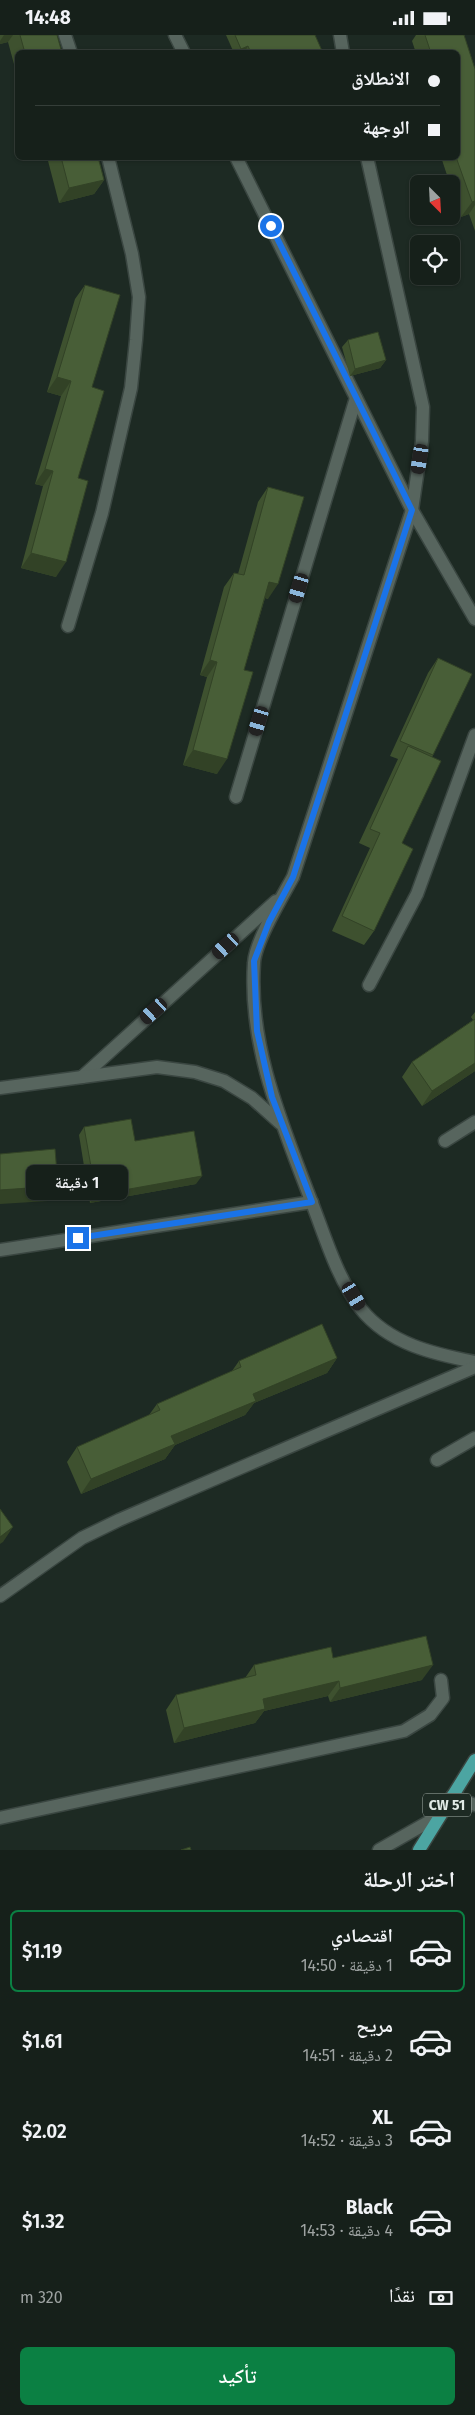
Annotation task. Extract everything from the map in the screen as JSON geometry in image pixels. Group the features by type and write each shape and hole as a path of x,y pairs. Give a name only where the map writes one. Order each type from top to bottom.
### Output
{"main road":[{"path":"65,35 70,50"},
{"path":"175,35 182,50"},
{"path":"340,35 342,50"},
{"path":"68,626 102,513 131,388 136,340 139,297 132,254 109,160"},
{"path":"237,160 412,510 475,619"},
{"path":"368,160 422,407 422,441 412,510 293,877 269,922 254,961 257,1031 272,1097 282,1125 337,1270 362,1310 390,1335 425,1352 475,1362"},
{"path":"236,797 356,398"},
{"path":"369,985 417,894 475,735"},
{"path":"82,1077 284,894"},
{"path":"0,1088 157,1067 195,1072 224,1081 252,1098 282,1125"},
{"path":"445,1141 475,1122"},
{"path":"0,1250 312,1202"},
{"path":"0,1596 82,1538 119,1520 475,1367"},
{"path":"437,1460 475,1437"},
{"path":"0,1817 404,1731 430,1715 443,1698 441,1680"},
{"name":"CW 51","path":"419,1850 475,1760"},
{"path":"452,1796 475,1805"},
{"path":"379,1850 440,1816"}],"building":[{"path":"20,35 57,35 61,50 24,50"},
{"path":"235,35 315,35 322,50 250,50 248,46 241,49"},
{"path":"425,35 464,35 475,69 475,201 472,202 457,160 460,160 460,50 430,50"},
{"path":"62,160 99,160 104,180 69,188"},
{"path":"85,285 120,295 92,387 104,391 78,478 88,481 66,562 31,553 53,471 45,469 71,381 57,377"},
{"path":"378,332 386,360 355,369 348,340"},
{"path":"268,487 304,497 278,584 269,582 244,670 253,672 227,759 193,750 217,662 210,660 234,573 244,575"},
{"path":"438,658 472,674 433,755 400,741"},
{"path":"408,746 441,761 402,843 413,849 374,931 342,916 380,833 370,829"},
{"path":"475,1019 475,1063 432,1091 412,1062"},
{"path":"131,1119 135,1141 194,1131 202,1176 96,1195 84,1127"},
{"path":"55,1149 58,1186 0,1190 0,1154"},
{"path":"322,1324 337,1358 253,1394 256,1401 171,1436 175,1444 91,1479 77,1447 160,1410 157,1404 241,1367 239,1361"},
{"path":"0,1509 13,1527 0,1537"},
{"path":"426,1636 433,1665 340,1688 339,1681 263,1699 265,1709 184,1728 176,1695 256,1675 254,1665 331,1647 333,1658"}],"route":[{"path":"78,1238 312,1202 272,1097 257,1031 254,961 269,922 293,877 412,510 271,226"}]}
